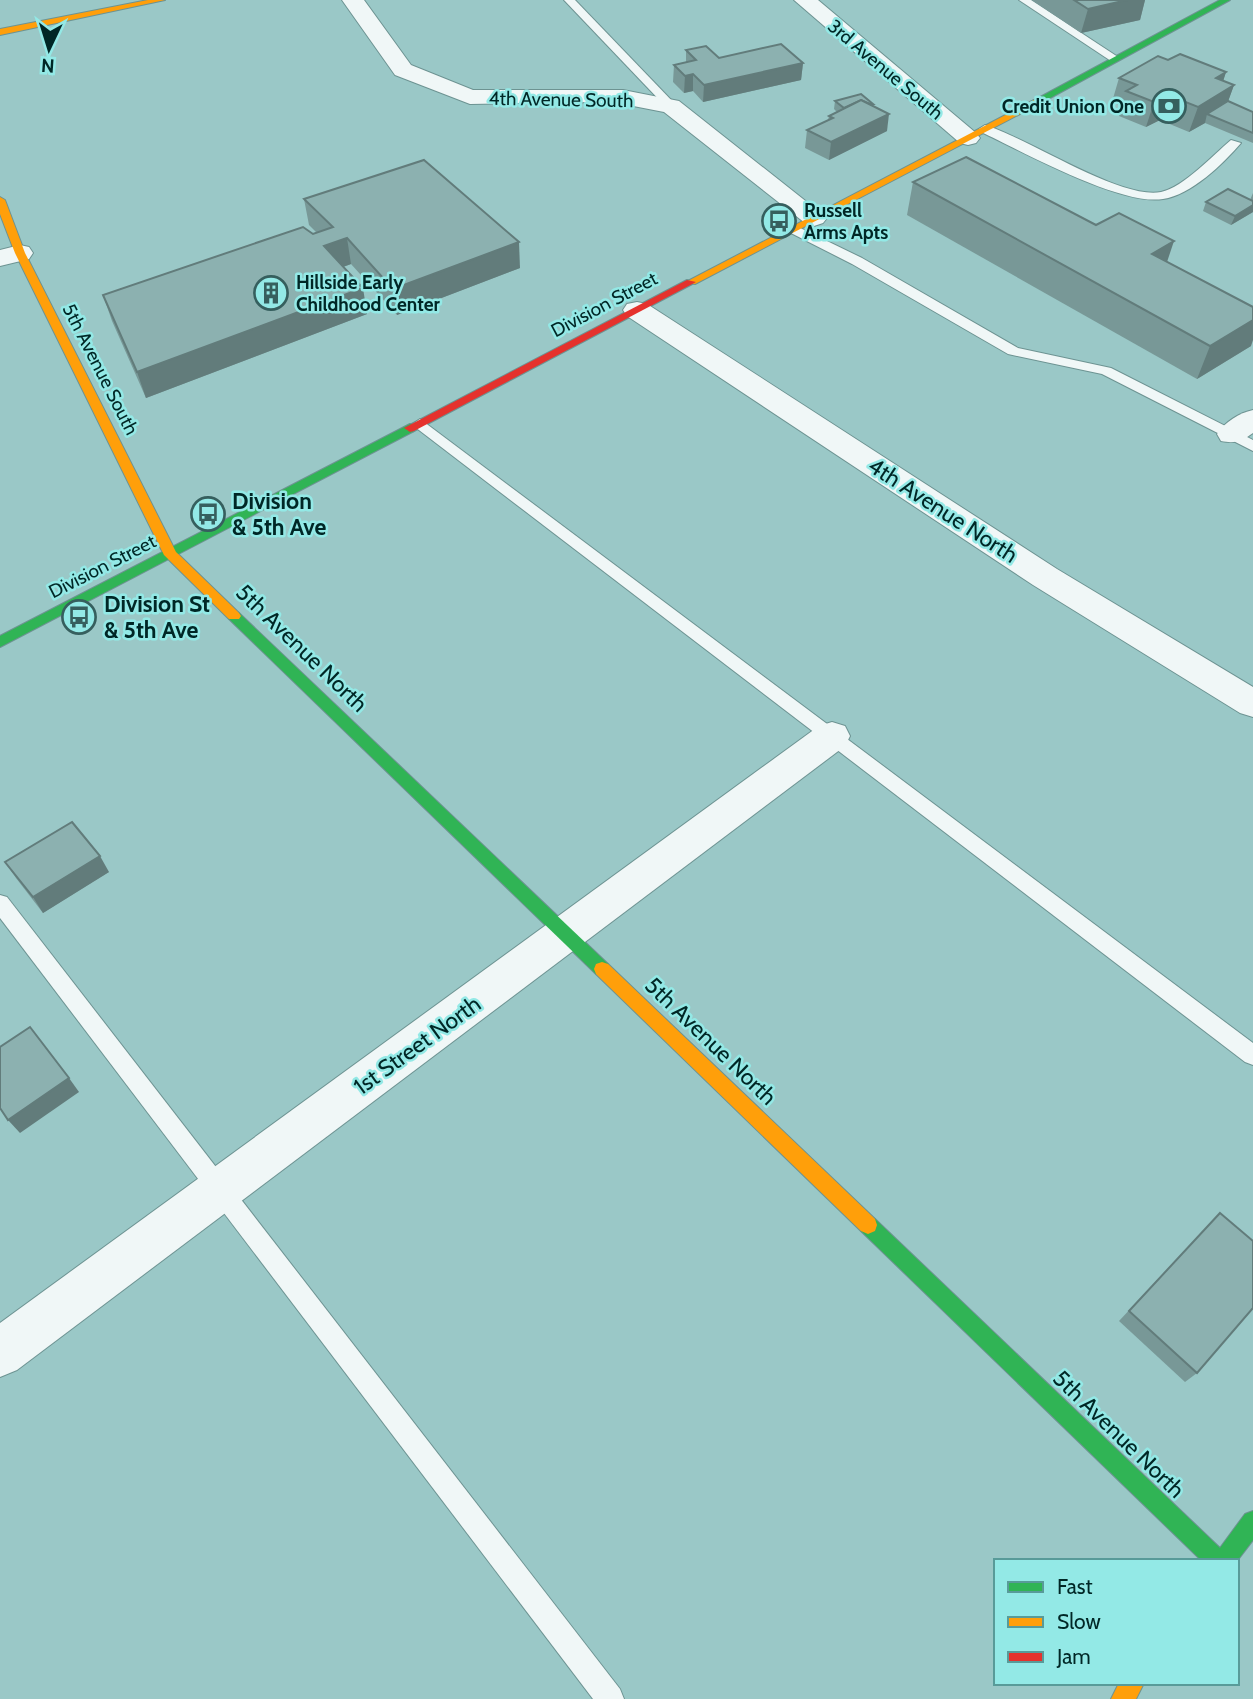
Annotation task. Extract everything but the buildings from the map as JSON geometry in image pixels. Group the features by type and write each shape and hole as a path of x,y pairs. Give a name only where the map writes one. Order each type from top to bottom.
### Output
{"street":[{"path":"0,32 161,0"},
{"name":"4th Avenue South","path":"352,0 403,70 470,97 612,97 671,106 804,223"},
{"name":"3rd Avenue South","path":"804,0 977,133"},
{"name":"Division Street","path":"0,642 977,133 1226,0"},
{"name":"5th Avenue South","path":"0,200 10,256 171,555"},
{"name":"4th Avenue North","path":"637,310 1045,577 1253,704"},
{"name":"5th Avenue North","path":"171,555 1216,1559"},
{"name":"1st Street North","path":"0,1353 832,736"},
{"path":"1225,1559 1253,1522"}],"lane":[{"path":"569,0 671,106"},
{"path":"1024,0 1115,60"},
{"path":"977,133 1122,190 1147,197 1169,194 1235,143"},
{"path":"804,223 857,261 1013,351 1106,371 1246,433"},
{"path":"420,424 1253,1055"},
{"path":"0,902 610,1699"}],"traffic: fast":[{"path":"1036,102 1226,0"},
{"path":"0,642 410,428"},
{"path":"234,616 602,969"},
{"path":"868,1225 1216,1559"},
{"path":"1225,1559 1253,1522"}],"traffic: slow":[{"path":"0,32 161,0"},
{"path":"691,282 1036,102"},
{"path":"0,200 20,253 171,555 234,616"},
{"path":"602,969 868,1225"},
{"path":"1122,1699 1132,1685"}],"traffic: jam":[{"path":"410,428 691,282"}],"place":[{"name":"Credit Union One","path":"1169,106"},
{"name":"Russell Arms Apts","path":"779,221"},
{"name":"Hillside Early Childhood Center","path":"271,293"},
{"name":"Division & 5th Ave","path":"208,514"},
{"name":"Division St & 5th Ave","path":"79,617"}]}
